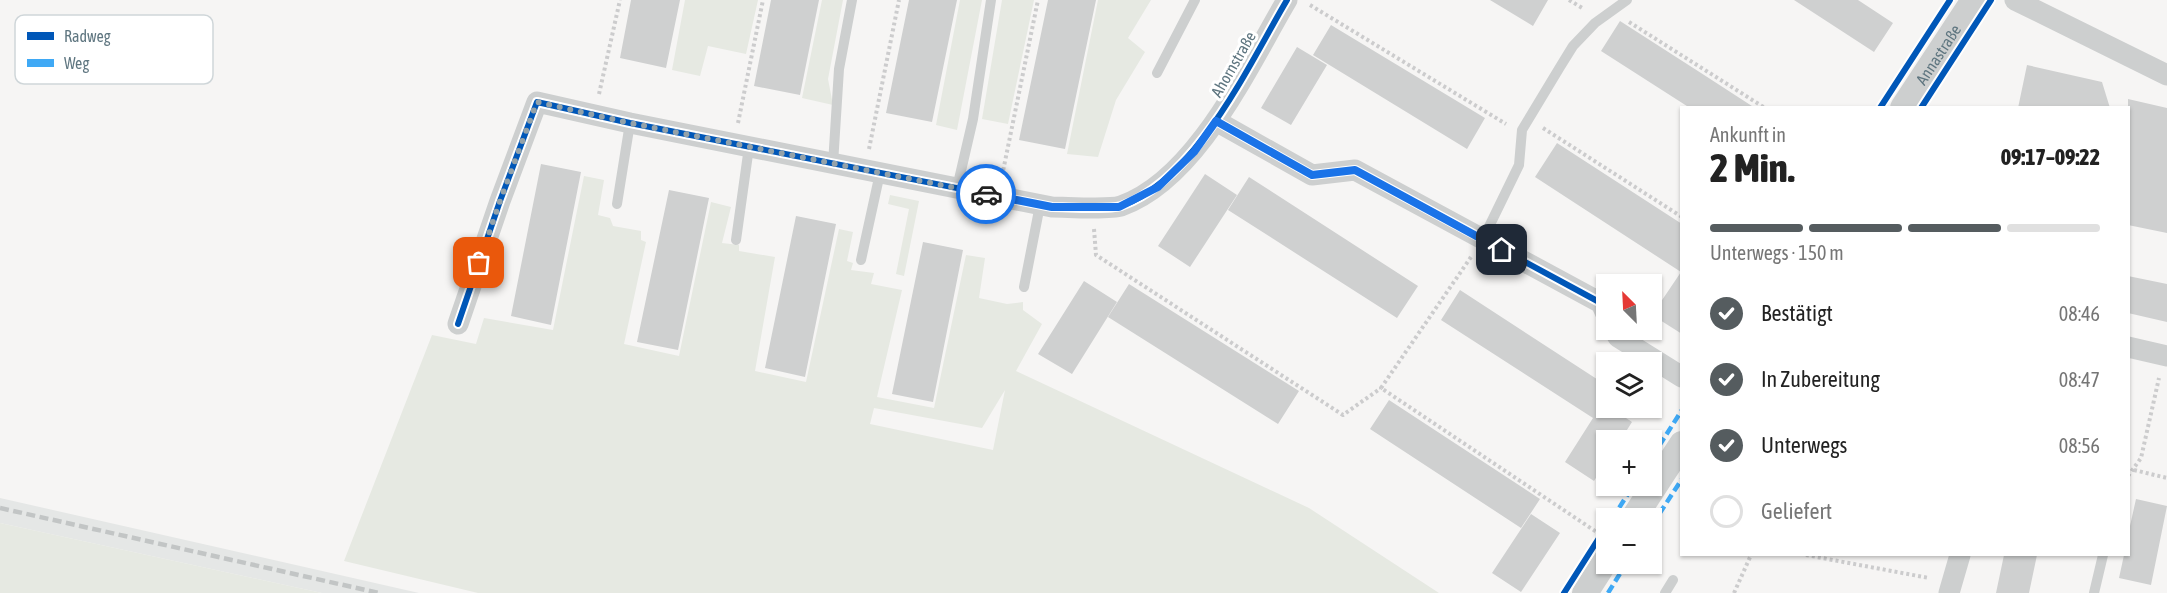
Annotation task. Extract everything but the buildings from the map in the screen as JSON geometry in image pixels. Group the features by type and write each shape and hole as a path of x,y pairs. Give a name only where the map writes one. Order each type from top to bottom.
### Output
{"street":[{"name":"Ahornstraße","path":"458,324 537,102 630,123 1040,205 1119,207 1158,187 1194,152 1216,121 1287,0"},
{"name":"Annastraße","path":"1904,106 1974,0"},
{"path":"2015,0 2167,75"},
{"path":"1216,121 1312,175 1355,170 1596,300"},
{"path":"1623,340 1680,376"},
{"path":"2130,347 2165,356"},
{"path":"1640,508 1680,447"},
{"path":"1950,588 1960,556"},
{"path":"1585,593 1596,567"}],"lane":[{"path":"833,164 839,69 852,0"},
{"path":"957,188 973,119 991,0"},
{"path":"1157,73 1195,0"},
{"path":"1483,239 1519,165 1522,134 1529,119 1573,46 1595,23 1627,0"},
{"path":"617,204 630,123"},
{"path":"736,240 742,145"},
{"path":"861,260 872,171"},
{"path":"1024,286 1040,205"},
{"path":"2094,593 2103,556"},
{"path":"1665,593 1673,580"}],"path":[{"path":"594,115 620,0"},
{"path":"742,145 763,0"},
{"path":"872,171 899,0"},
{"path":"998,197 1038,0"},
{"path":"1301,0 1522,134"},
{"path":"1612,11 1762,106"},
{"path":"1529,119 1680,216"},
{"path":"1094,207 1096,255 1343,415 1382,387 1483,239"},
{"path":"2130,474 2141,458 2165,356"},
{"path":"1382,387 1596,542"},
{"path":"2134,470 2167,478"},
{"path":"1734,593 1751,556"},
{"path":"1810,556 1950,588"}],"shaded area":[{"path":"685,0 758,0 746,54 708,46 700,76 672,70"},
{"path":"822,0 843,0 828,79 833,105 802,98"},
{"path":"960,0 982,0 957,130 936,125"},
{"path":"1002,0 1034,0 1008,124 982,119"},
{"path":"1098,0 1151,0 1128,38 1145,52 1116,100 1098,157 1067,154"},
{"path":"584,176 604,180 598,215 610,218 613,226 641,231 641,240 646,242 624,344 679,356 711,202 731,207 722,243 739,245 739,251 775,257 755,371 806,382 839,229 853,232 847,261 853,263 851,270 874,273 871,284 902,290 877,397 934,408 966,255 985,258 979,298 1007,304 1023,302 1023,310 1042,324 1016,371 1309,508 1439,593 478,593 344,561 432,335 476,344 484,318 553,330","holes":["1005,390 993,450 870,424 874,408 982,428"]},
{"path":"890,195 919,201 904,276 896,274 909,209 888,204"},
{"path":"0,498 419,593 322,593 0,523"},
{"path":"0,523 322,593 0,593"}],"railway":[{"path":"0,508 379,593"}],"marked path":[{"path":"1662,441 1680,413"},
{"path":"1662,510 1680,482"},
{"path":"1619,508 1627,496"},
{"path":"1608,593 1620,574"}],"cycle path":[{"path":"458,324 537,102 630,123 1052,207 1115,207 1148,192 1174,172 1197,146 1218,118 1287,0"},
{"path":"1881,106 1950,0"},
{"path":"1922,106 1991,0"},
{"path":"1216,121 1312,175 1355,170 1596,300"},
{"path":"1564,593 1596,543"}],"way so far":[{"path":"479,263 537,102 630,123 986,194"}],"route":[{"path":"986,194 1052,207 1119,207 1158,187 1194,152 1216,121 1312,175 1355,170 1502,250"}]}
